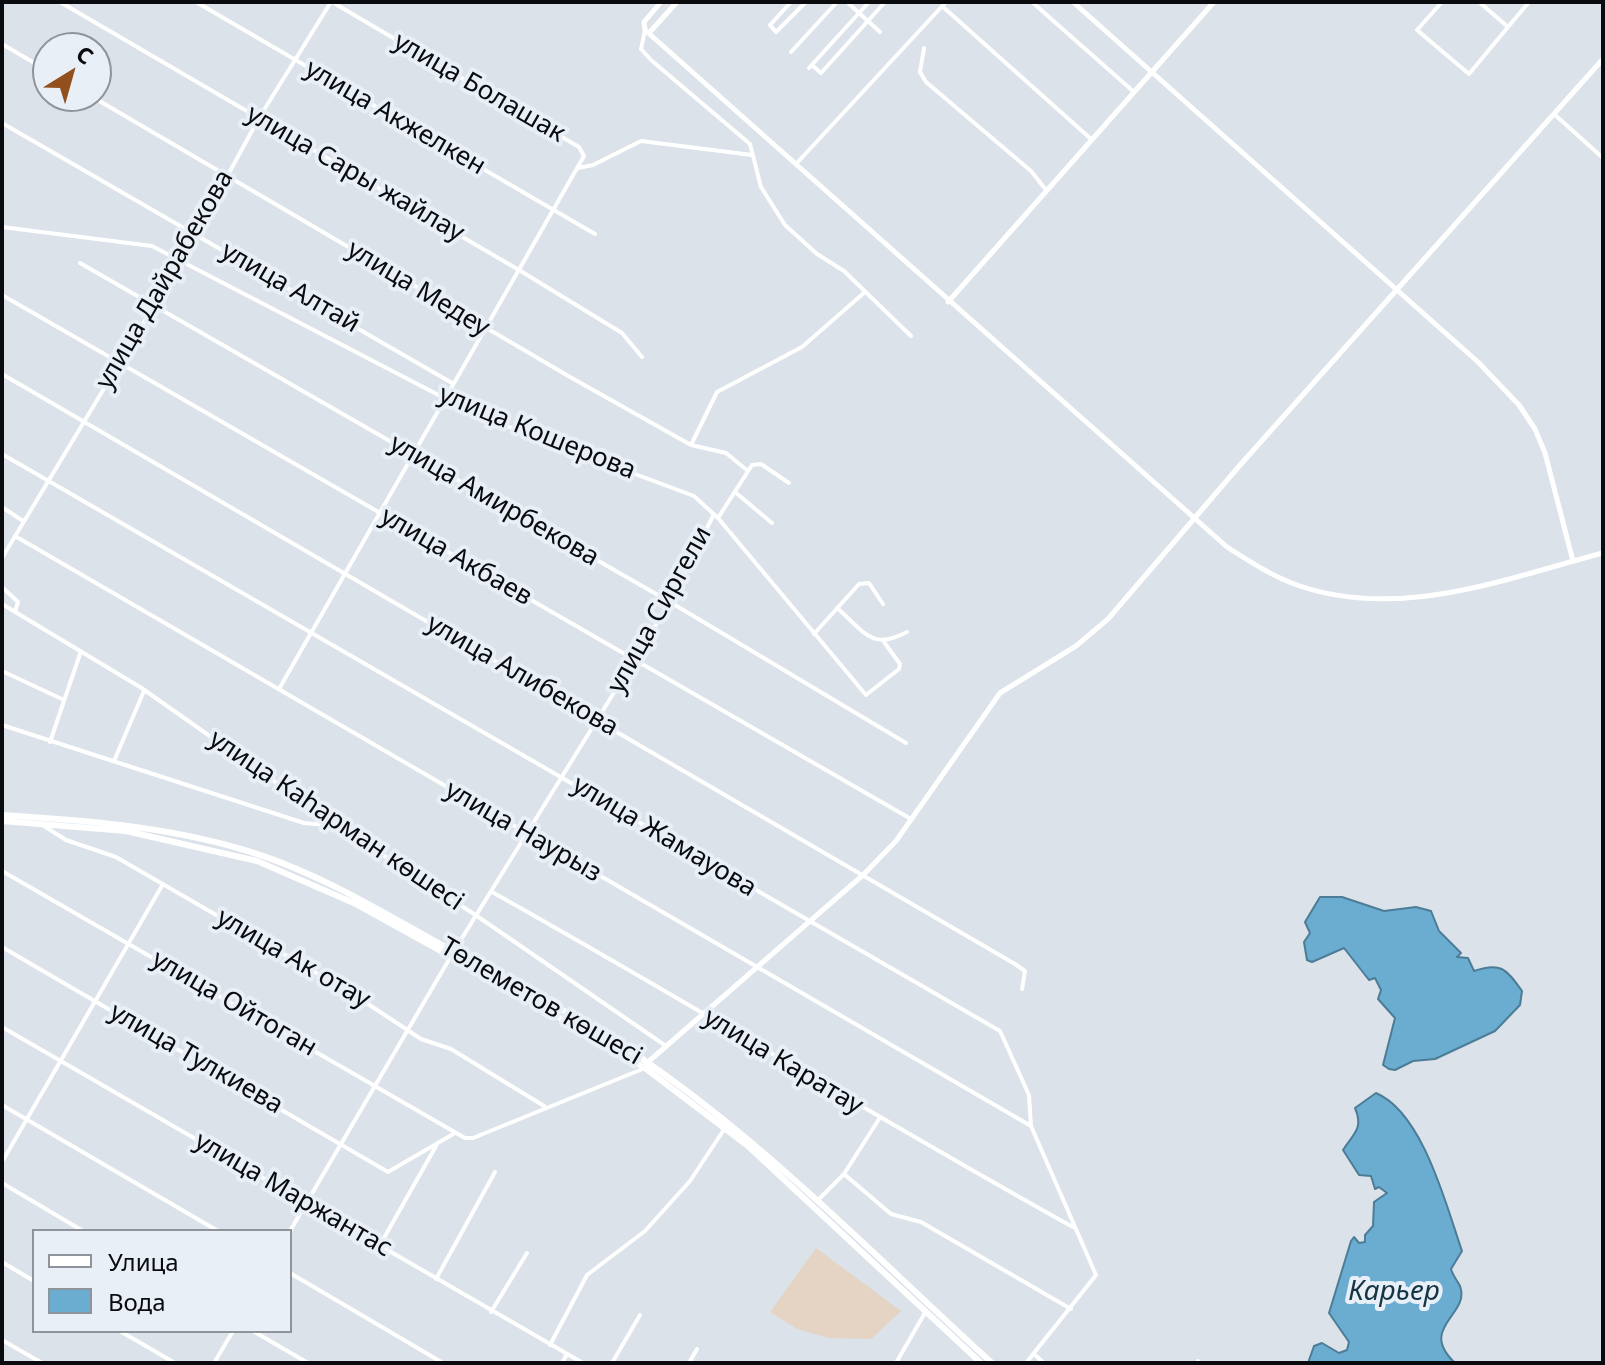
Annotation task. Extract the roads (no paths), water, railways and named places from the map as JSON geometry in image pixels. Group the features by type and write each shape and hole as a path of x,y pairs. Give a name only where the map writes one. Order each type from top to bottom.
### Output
{"main road":[{"name":"Төлеметов көшесі","path":"2,818 118,824 250,852 333,885 646,1065 818,1200 981,1363"},
{"name":"Төлеметов көшесі","path":"727,1126 927,1309 992,1363"}],"street":[{"name":"улица Сары жайлау","path":"60,2 519,270 622,333 642,357"},
{"name":"улица Акжелкен","path":"196,2 595,234"},
{"name":"улица Дайрабекова","path":"2,558 117,362 182,259 259,118 331,2"},
{"name":"улица Болашак","path":"331,2 583,151 578,168"},
{"path":"661,2 644,22 647,32 1227,547 1267,572 1298,586 1342,596 1413,599 1451,593 1603,553"},
{"path":"677,2 647,32 641,49 750,144 761,187 785,225 865,292 911,336"},
{"path":"791,2 770,25 776,32 806,2"},
{"path":"791,52 837,2"},
{"path":"847,2 880,32"},
{"path":"869,2 811,66 821,73 885,2"},
{"path":"1032,2 1134,92"},
{"path":"1073,2 1396,290 1519,405 1545,453 1573,561"},
{"path":"948,302 1214,2"},
{"path":"1442,2 1417,30 1469,74 1529,2"},
{"path":"1479,2 1508,27"},
{"path":"796,164 944,4 1091,139"},
{"path":"2,44 32,62"},
{"path":"924,48 920,72 926,82 1031,171 1046,190"},
{"path":"546,1107 646,1065 863,875 896,841 1000,693 1076,646 1108,619 1194,518 1603,59"},
{"name":"улица Медеу","path":"112,108 485,328 691,445 726,453 748,471"},
{"path":"1554,114 1603,158"},
{"name":"улица Алтай","path":"2,123 452,383"},
{"path":"279,689 578,168 593,165 641,141 752,155"},
{"name":"улица Кошерова","path":"2,227 132,241 182,259 477,415 694,496 714,513 869,695 899,669 900,664 884,642"},
{"name":"улица Амирбекова","path":"80,263 670,602 906,743"},
{"path":"691,445 717,392 802,347 865,292"},
{"name":"улица Акбаев","path":"2,295 911,819"},
{"name":"улица Алибекова","path":"2,374 598,719 1025,971 1022,989"},
{"name":"улица Жамауова","path":"2,454 1000,1031 1029,1095 1031,1126 1096,1275 1026,1363"},
{"path":"718,518 752,465 761,464 789,483"},
{"path":"735,492 772,523"},
{"path":"2,507 24,522"},
{"name":"улица Сиргели","path":"291,1229 452,954 670,602 714,513"},
{"name":"улица Наурыз","path":"15,536 1031,1126"},
{"path":"814,634 864,582 883,604"},
{"path":"2,587 18,602 15,612"},
{"name":"улица Каһарман көшесі","path":"2,604 144,691 338,826 477,916 666,1046"},
{"path":"837,608 876,641 884,642 907,632"},
{"path":"50,742 81,651"},
{"path":"2,671 64,700"},
{"path":"114,761 144,691"},
{"path":"2,725 304,823 338,826"},
{"name":"улица Ак отау","path":"41,821 66,840 116,857 408,1028 421,1039 451,1049 546,1107"},
{"name":"улица Ойтоган","path":"2,871 465,1138 473,1138 546,1107"},
{"path":"2,1162 163,884"},
{"name":"улица Каратау","path":"492,892 879,1119 1075,1228"},
{"name":"улица Тулкиева","path":"2,947 388,1172 437,1144"},
{"name":"улица Маржантас","path":"2,1027 583,1363"},
{"path":"2,1105 215,1229"},
{"path":"818,1200 844,1174 879,1119"},
{"path":"550,1346 587,1275 645,1231 690,1181 727,1126"},
{"path":"380,1245 437,1144 455,1133"},
{"path":"436,1279 495,1172"},
{"path":"844,1174 891,1214 921,1222 1071,1309"},
{"path":"2,1183 80,1229"},
{"path":"491,1312 527,1253"},
{"path":"2,1262 32,1280"},
{"path":"292,1274 443,1363"},
{"path":"896,1363 927,1309"},
{"path":"612,1363 640,1315"},
{"path":"123,1333 175,1363"},
{"path":"214,1363 232,1333"},
{"path":"256,1333 308,1363"},
{"path":"2,1340 42,1363"},
{"path":"689,1363 697,1349"},
{"path":"562,1363 567,1354"},
{"path":"1034,1354 1044,1363"}],"water":[{"path":"1320,897 1342,897 1384,911 1416,907 1431,911 1439,931 1461,953 1457,957 1468,958 1474,971 1496,967 1507,972 1522,991 1520,1005 1495,1031 1435,1059 1413,1061 1395,1070 1389,1069 1383,1065 1395,1018 1378,999 1381,990 1375,978 1369,980 1344,948 1312,962 1307,960 1304,942 1310,933 1305,922"},
{"name":"Карьер","path":"1376,1093 1393,1104 1420,1140 1431,1162 1462,1251 1451,1269 1460,1286 1459,1305 1447,1322 1441,1340 1455,1363 1308,1363 1314,1346 1322,1343 1339,1353 1347,1350 1349,1342 1329,1313 1351,1241 1354,1237 1359,1243 1365,1242 1365,1235 1373,1226 1374,1202 1387,1193 1379,1187 1375,1189 1371,1176 1359,1175 1343,1150 1358,1126 1355,1108"}]}
